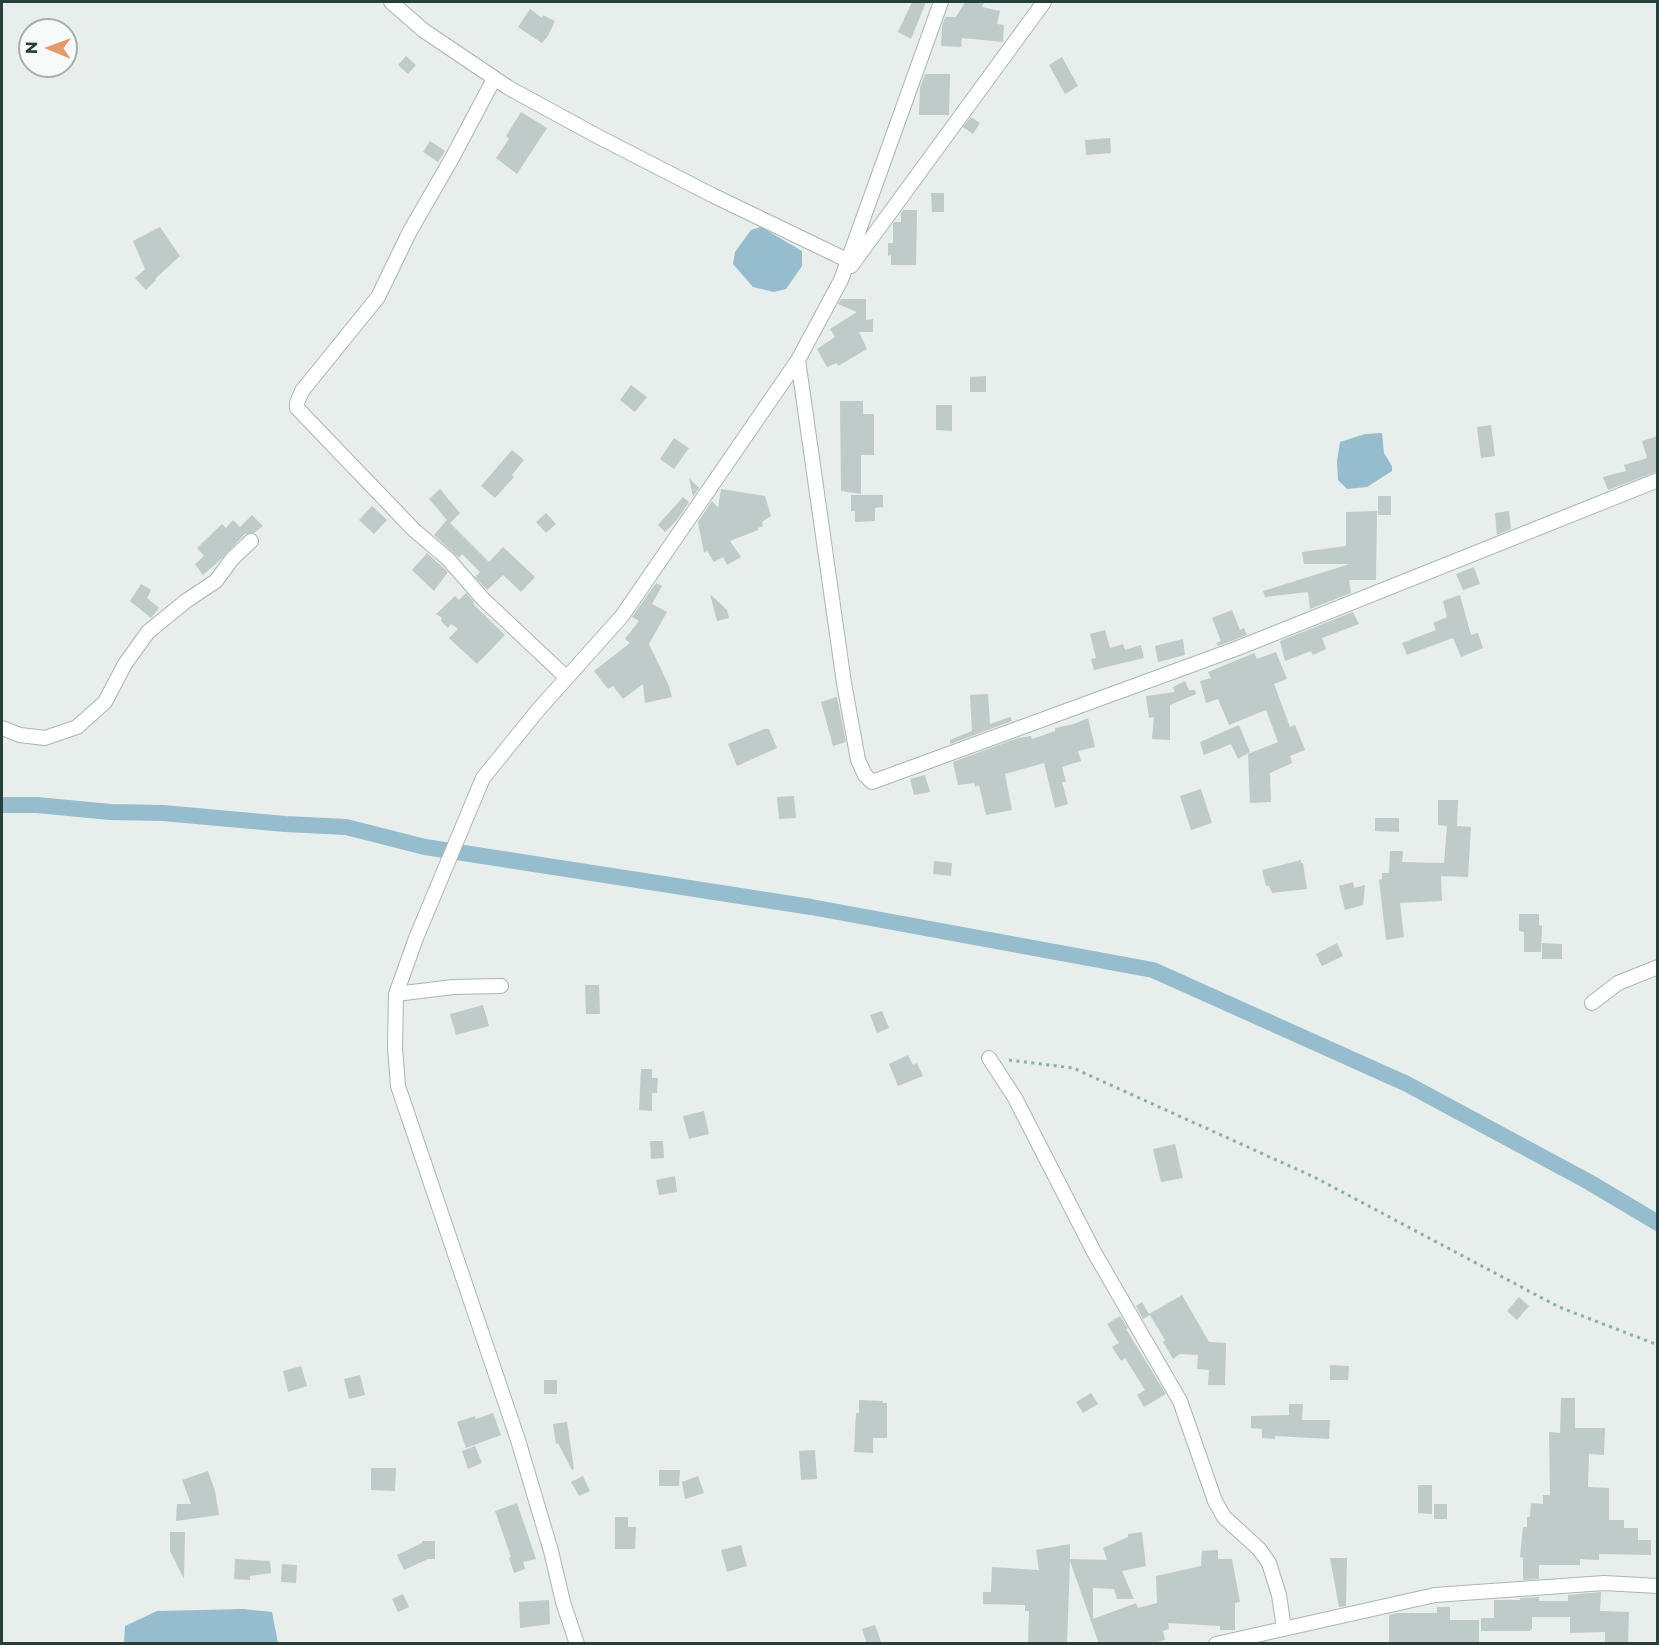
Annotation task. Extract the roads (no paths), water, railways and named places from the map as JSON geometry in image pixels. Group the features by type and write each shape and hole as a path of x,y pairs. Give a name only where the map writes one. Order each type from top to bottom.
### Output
{"street":[{"path":"391,2 423,30 494,79 607,142 849,261"},
{"path":"577,1644 518,1440 398,1086 395,1048 396,994 416,938 483,778 538,710 622,616 798,360 849,261 941,2"},
{"path":"841,280 1044,2"},
{"path":"494,79 410,231 378,297 302,391 297,408 414,530 448,559 483,599 567,678"},
{"path":"798,360 844,683 858,760 865,775 872,782 1238,648 1658,480"},
{"path":"2,728 20,735 45,738 77,727 105,702 125,664 148,632 186,601 216,581 232,559 251,541"},
{"path":"1592,1003 1618,983 1658,967"},
{"path":"396,994 453,987 501,986"},
{"path":"989,1058 1015,1098 1094,1252 1180,1401 1215,1501 1224,1517 1259,1549 1269,1563 1279,1595 1284,1628"},
{"path":"1216,1644 1435,1595 1604,1583 1658,1586"}],"water":[{"path":"761,227 802,251 802,266 786,289 774,292 753,287 733,264 735,252 751,230"},
{"path":"1382,433 1384,453 1392,466 1392,471 1367,487 1347,489 1338,480 1337,461 1340,442 1365,434"},
{"path":"243,1609 272,1612 278,1643 124,1643 125,1626 157,1611"}],"waterway":[{"path":"2,805 163,813 346,827 425,847 811,907 1153,970 1407,1084 1589,1182 1658,1223"}]}
